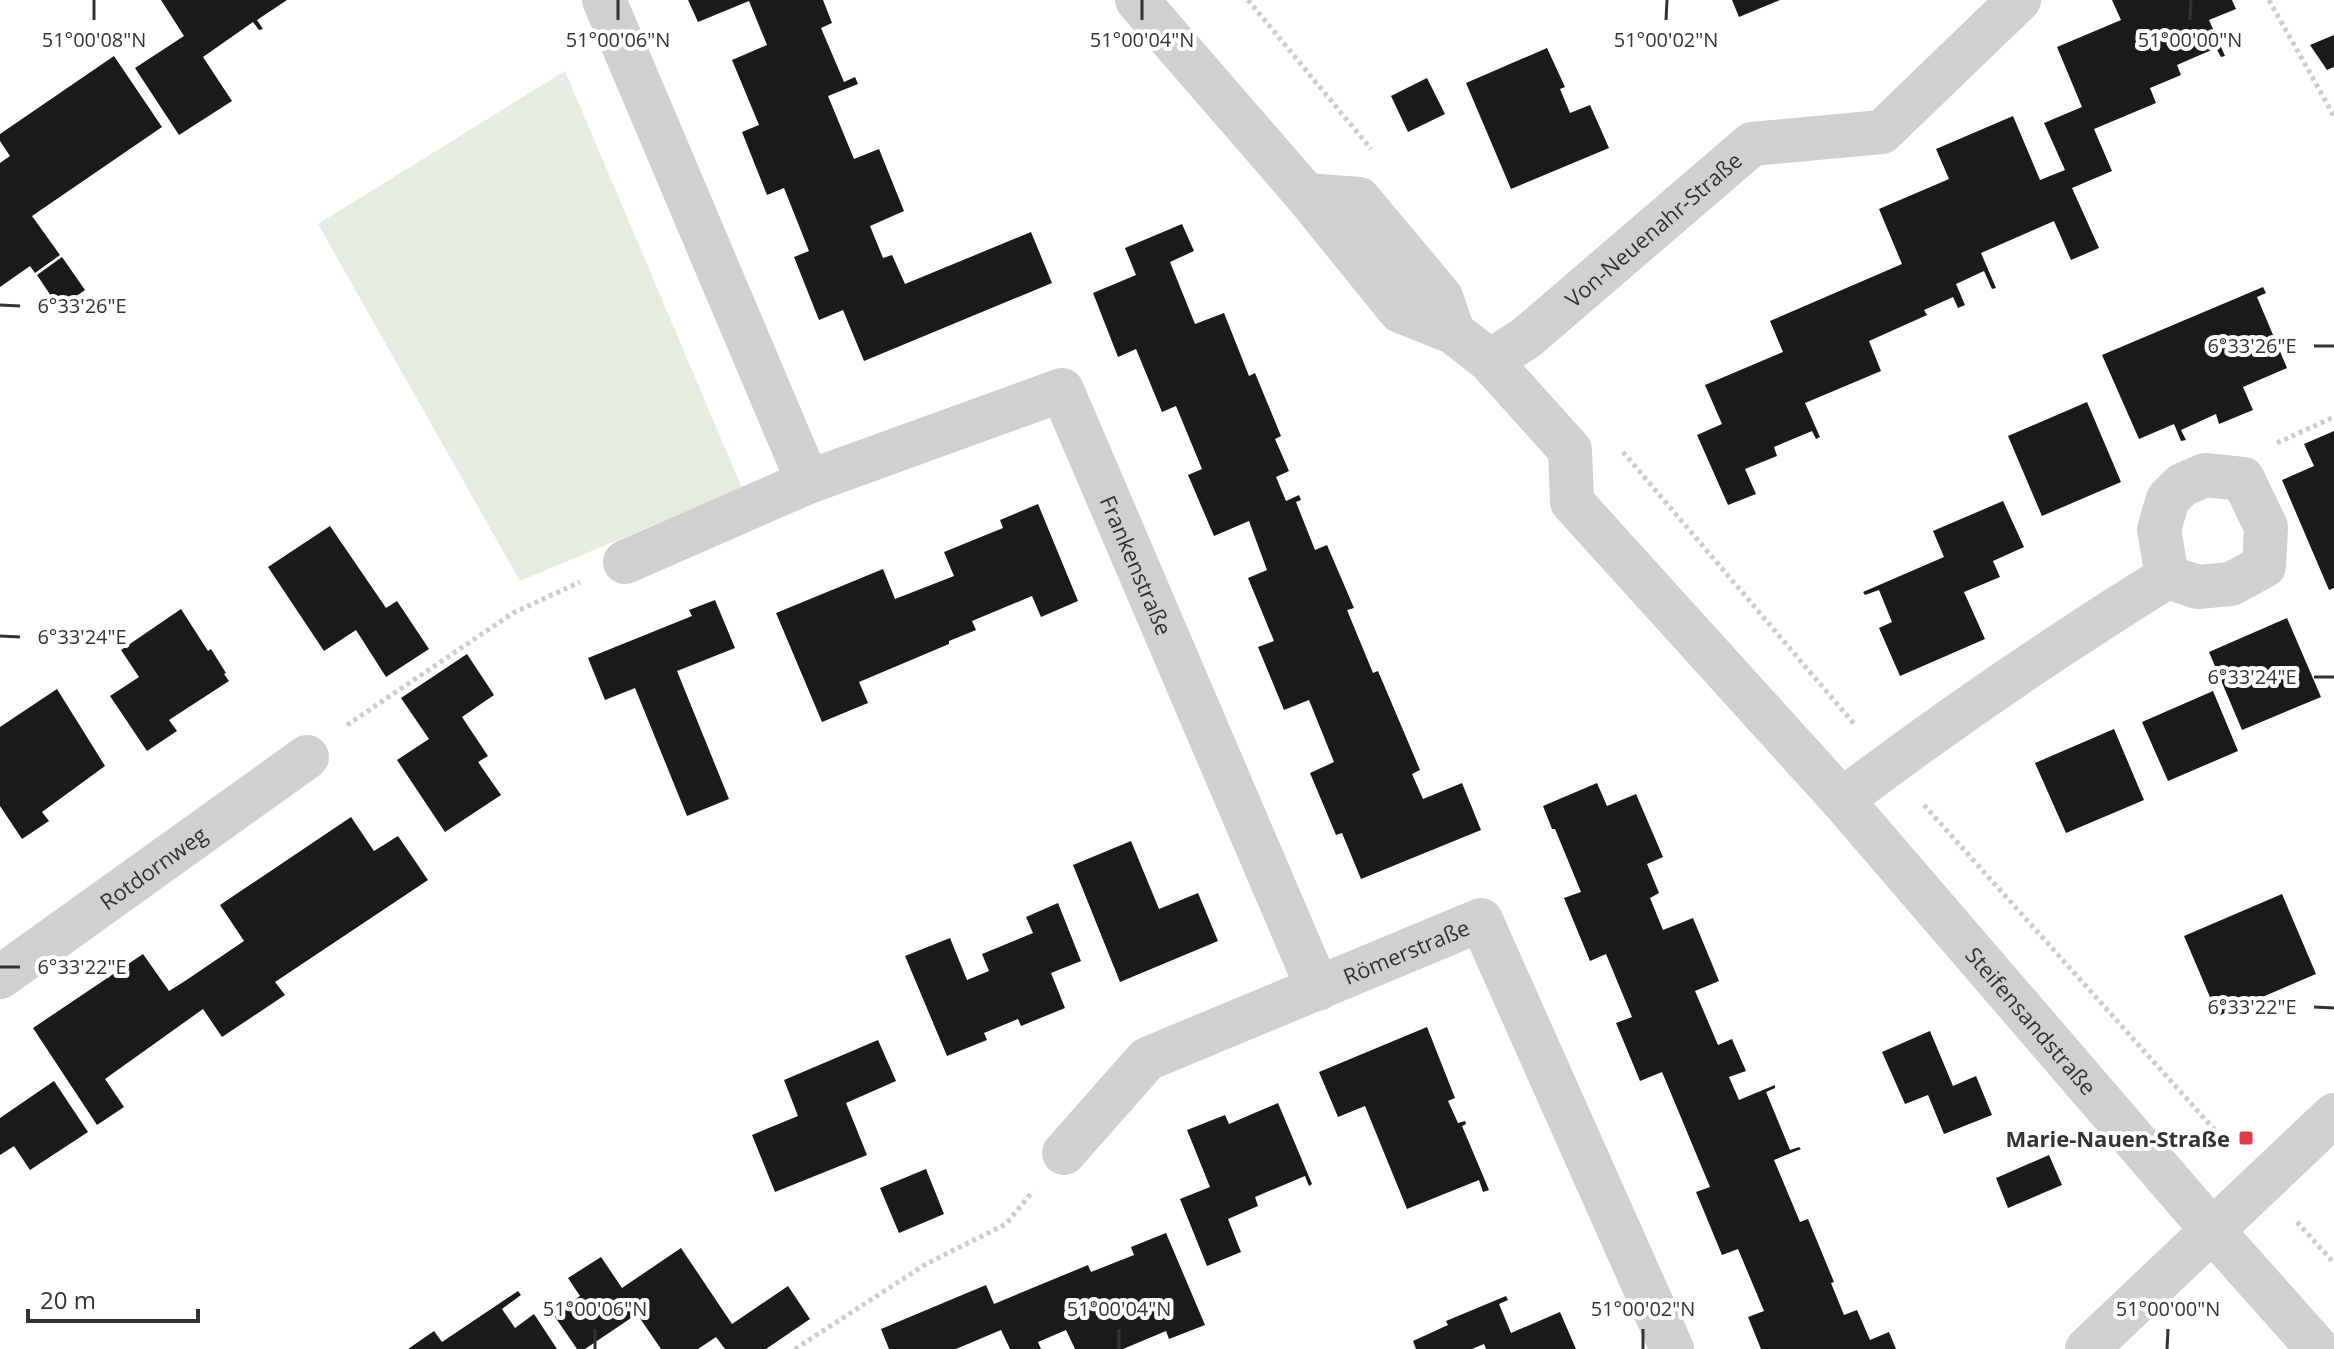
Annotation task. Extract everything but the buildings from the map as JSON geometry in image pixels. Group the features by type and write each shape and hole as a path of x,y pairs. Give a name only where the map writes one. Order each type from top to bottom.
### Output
{"street":[{"path":"604,0 808,482"},
{"name":"Steifensandstraße","path":"1137,0 1306,195 1359,199 1441,297 1453,332 1490,361 1570,450 1572,502 1842,800 2318,1349"},
{"name":"Von-Neuenahr-Straße","path":"1490,361 1526,338 1752,144 1882,132 2019,0"},
{"name":"Frankenstraße","path":"625,562 808,482 1062,390 1318,989"},
{"path":"1842,800 2107,614 2167,577"},
{"name":"Rotdornweg","path":"0,977 307,757"},
{"name":"Römerstraße","path":"1064,1153 1147,1059 1481,920 1672,1349"},
{"path":"2087,1349 2334,1115"}],"path":[{"path":"1248,0 1376,155"},
{"path":"2269,0 2334,116"},
{"path":"2273,444 2334,417"},
{"path":"1617,444 1889,765 2334,1263"},
{"path":"307,757 341,729 513,613 625,562"},
{"path":"795,1349 926,1264 1006,1224 1064,1153"}],"shaded area":[{"path":"565,71 742,488 520,581 318,224"}],"place":[{"name":"Marie-Nauen-Straße","path":"2246,1138"}]}
